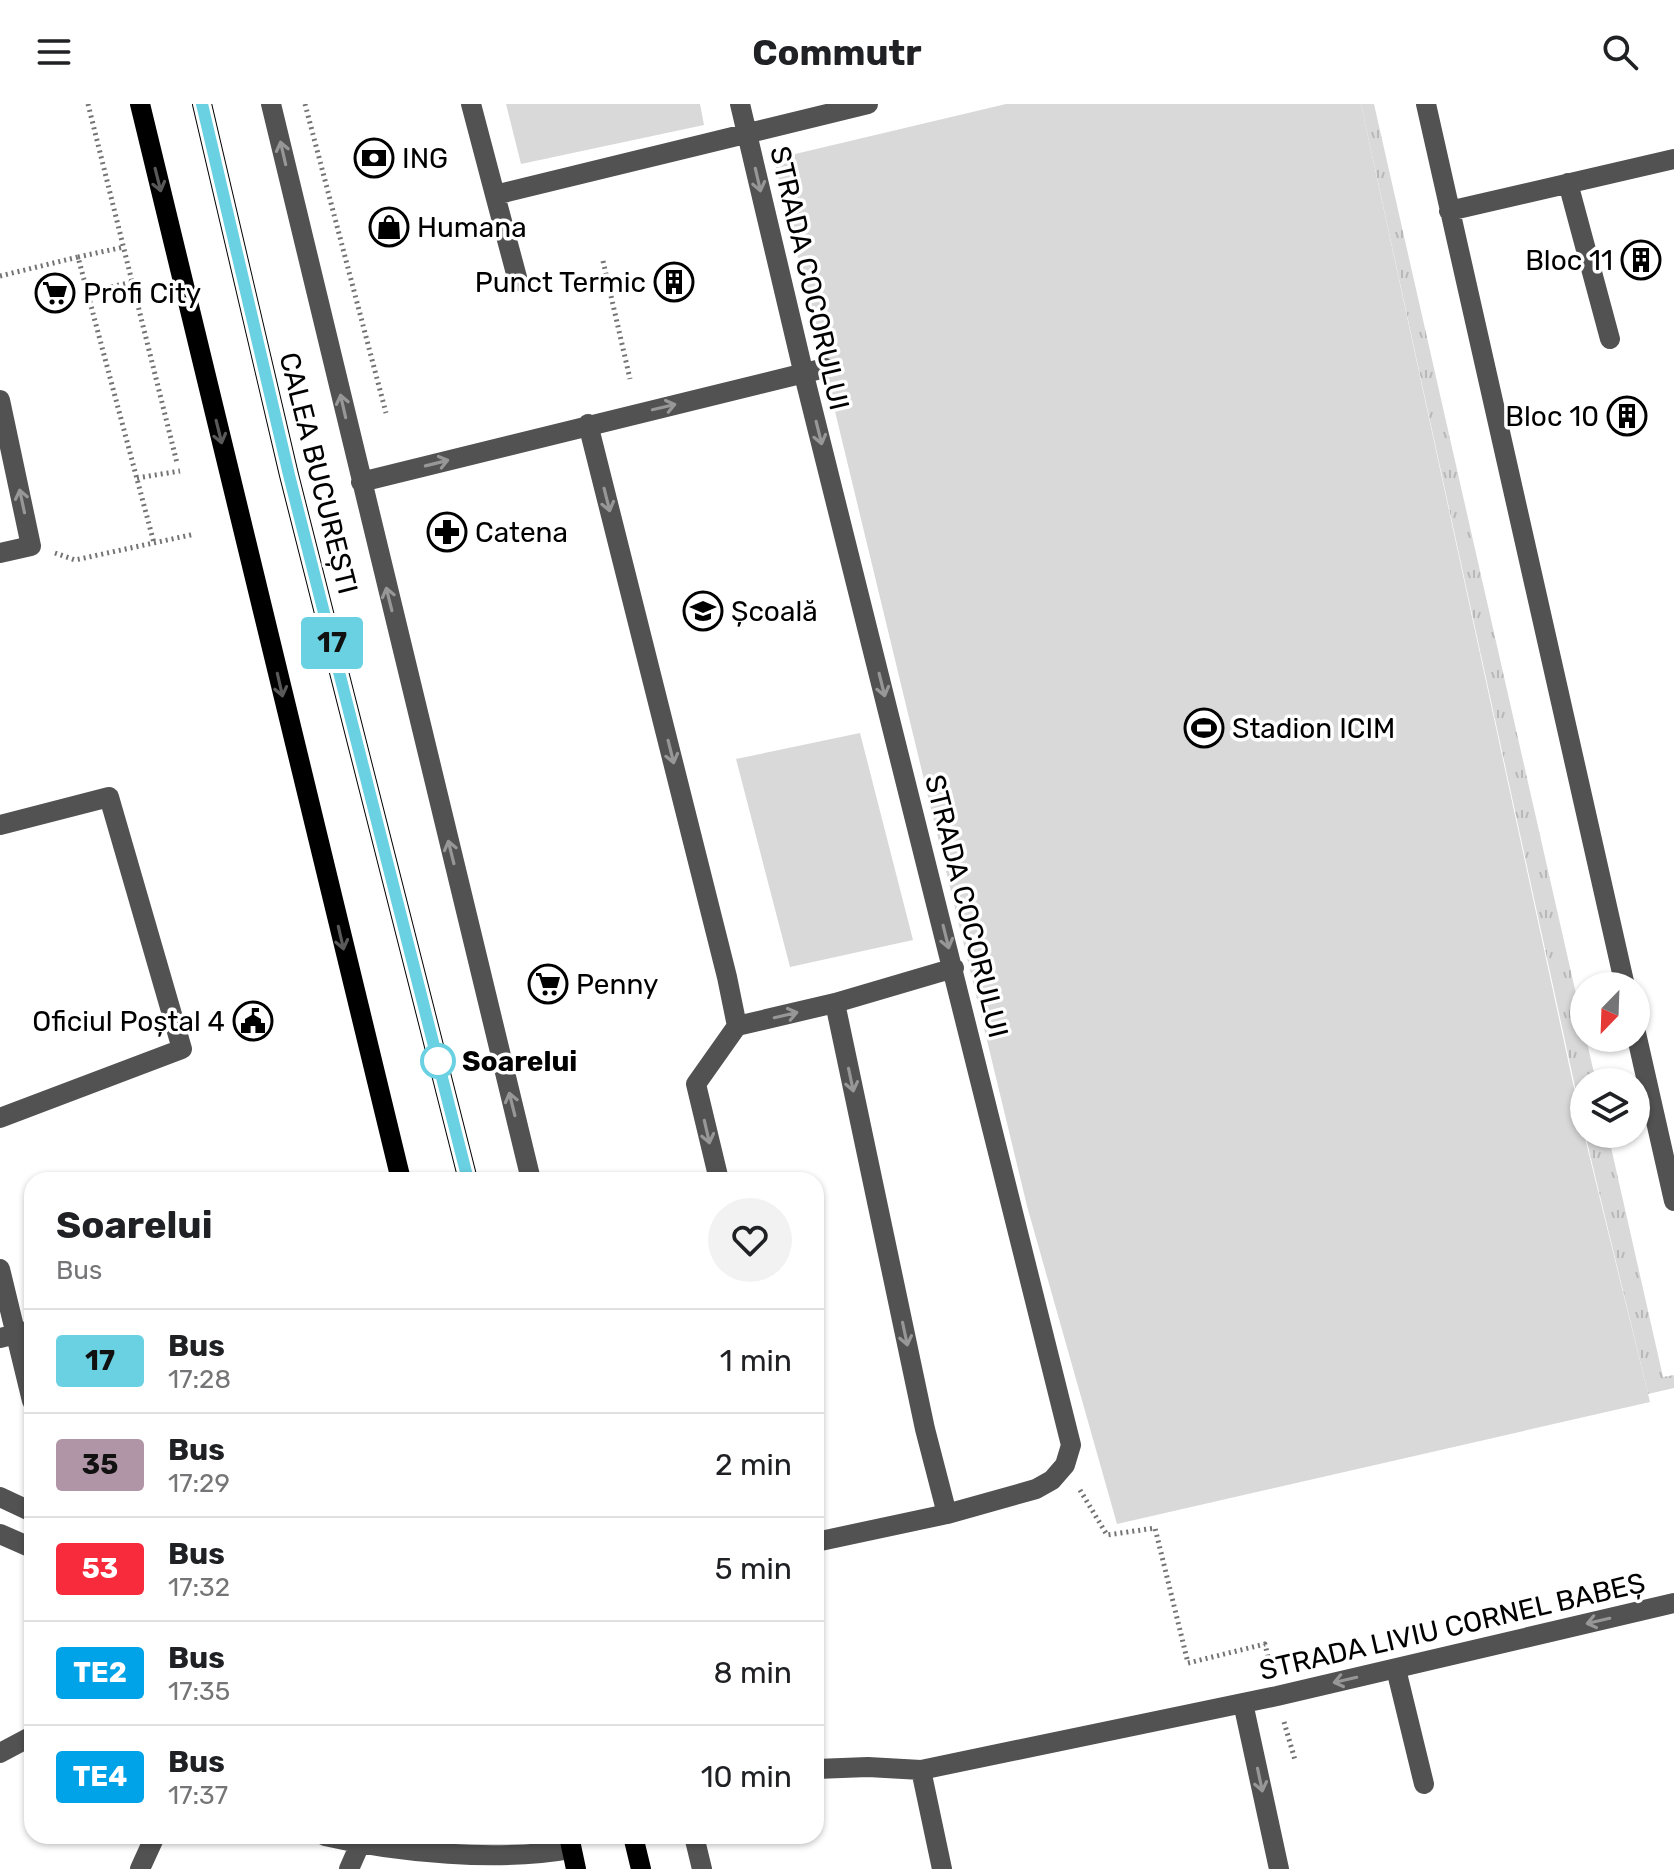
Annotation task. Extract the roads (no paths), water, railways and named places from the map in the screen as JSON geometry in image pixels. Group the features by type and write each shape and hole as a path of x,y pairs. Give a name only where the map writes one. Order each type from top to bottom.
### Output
{"main road":[{"path":"140,104 399,1172"},
{"name":"CALEA BUCUREȘTI","path":"202,104 289,475 466,1172"},
{"path":"635,1844 641,1869"}],"street":[{"path":"271,104 529,1172"},
{"path":"471,104 518,281"},
{"name":"STRADA COCORULUI","path":"740,104 804,375 1071,1445 1065,1465 1052,1480 1036,1489 947,1514"},
{"path":"495,195 868,104"},
{"path":"1426,104 1622,972"},
{"path":"1449,211 1674,159"},
{"path":"1568,183 1605,284 1610,339"},
{"path":"361,482 825,368"},
{"path":"0,400 31,546 0,553"},
{"path":"588,424 737,1026"},
{"path":"0,825 109,797 182,1049 0,1118"},
{"path":"717,1172 696,1084 737,1026 835,1003 954,968"},
{"path":"824,1540 947,1514 925,1429 835,1003"},
{"path":"1640,1052 1674,1201"},
{"path":"0,1269 24,1368"},
{"path":"0,1497 24,1508"},
{"path":"0,1534 24,1544"},
{"name":"STRADA LIVIU CORNEL BABEȘ","path":"824,1769 921,1770 1277,1696 1674,1603"},
{"path":"1396,1669 1424,1784"},
{"name":"STRADA LIVIU CORNEL BABEȘ","path":"1243,1703 1279,1869"},
{"path":"0,1753 24,1740"},
{"path":"921,1770 942,1869"},
{"path":"140,1869 151,1844"},
{"path":"349,1869 360,1844 517,1857 572,1851"},
{"path":"696,1844 702,1869"}],"place":[{"name":"ING","path":"374,158"},
{"name":"Humana","path":"389,227"},
{"name":"Bloc 11","path":"1641,260"},
{"name":"Punct Termic","path":"674,282"},
{"name":"Profi City","path":"55,293"},
{"name":"Bloc 10","path":"1627,416"},
{"name":"Catena","path":"447,532"},
{"name":"Școală","path":"703,611"},
{"name":"Stadion ICIM","path":"1204,728"},
{"name":"Penny","path":"548,984"},
{"name":"Oficiul Poștal 4","path":"253,1021"},
{"name":"Soarelui","path":"438,1061"}]}
